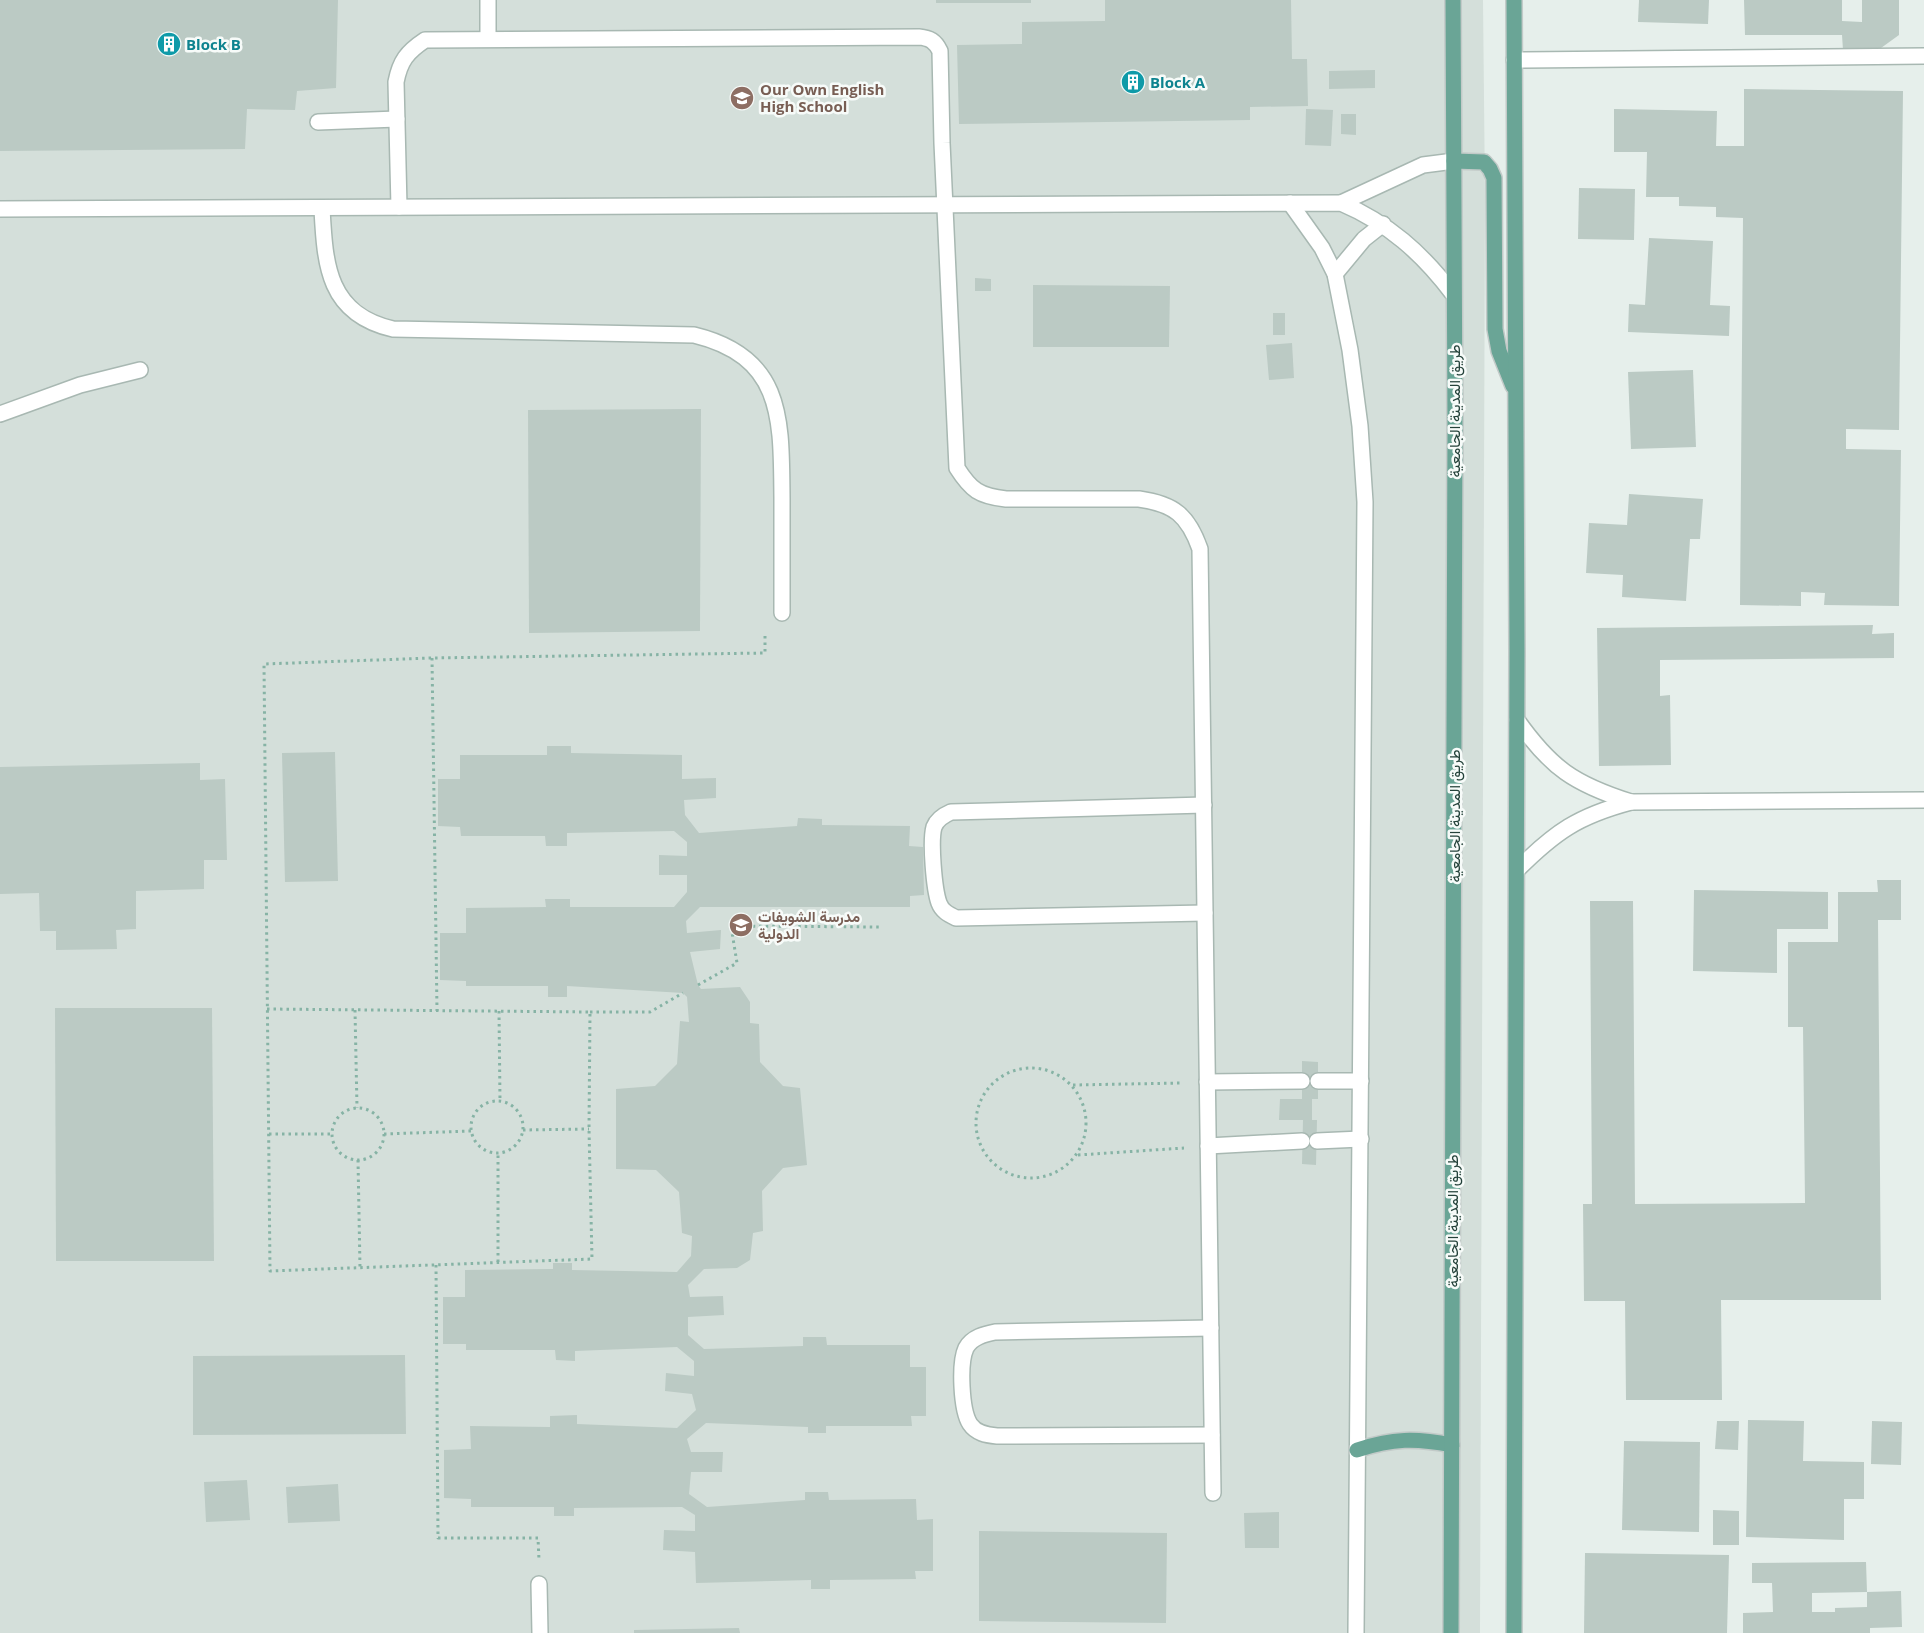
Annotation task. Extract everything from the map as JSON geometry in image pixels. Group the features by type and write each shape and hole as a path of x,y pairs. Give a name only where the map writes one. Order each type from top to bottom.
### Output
{"main road":[{"name":"طريق المدينة الجامعية","path":"1452,1633 1455,425 1452,294 1454,161 1453,0"},
{"path":"1514,0 1517,720 1514,1633"},
{"path":"1454,161 1484,162 1494,178 1495,329 1506,372 1515,392"},
{"path":"1357,1450 1400,1439 1427,1440 1452,1445"}],"street":[{"path":"488,0 488,38"},
{"path":"398,207 396,82 399,64 410,50 425,40 488,38 928,38 936,43 940,51 942,143 956,468 968,485 986,496 1006,499 1138,499 1160,502 1179,513 1193,529 1200,549 1213,1493"},
{"path":"1514,60 1924,56"},
{"path":"318,122 397,119"},
{"path":"0,209 322,209 945,203 1341,203 1423,165 1454,161"},
{"path":"1290,203 1322,248 1335,274 1350,350 1360,426 1365,502 1356,1633"},
{"path":"1341,203 1383,224 1409,244 1427,262 1452,294"},
{"path":"322,209 328,273 336,290 346,304 375,325 392,329 694,335 726,346 742,356 767,385 780,421 782,613"},
{"path":"1335,274 1359,244 1383,224"},
{"path":"0,414 80,385 140,370"},
{"path":"1517,720 1538,750 1565,773 1596,791 1631,802"},
{"path":"1517,870 1541,846 1568,825 1598,810 1631,802 1924,800"},
{"path":"1204,805 951,812 941,817 934,827 933,839 939,904 946,913 956,918 1205,913"},
{"path":"1207,1082 1302,1081"},
{"path":"1318,1082 1361,1081"},
{"path":"1208,1146 1361,1139"},
{"path":"1211,1328 996,1332 979,1335 967,1346 962,1363 964,1411 971,1425 982,1434 997,1436 1212,1435"},
{"path":"539,1584 540,1633"}],"path":[{"path":"590,1012 589,1129 592,1259 270,1271 264,664 432,658 765,653 765,625"},
{"path":"432,658 437,1011"},
{"path":"698,985 737,963 731,926 880,927"},
{"path":"267,1009 650,1012 683,993"},
{"path":"355,1010 357,1108"},
{"path":"499,1012 500,1101"},
{"path":"1032,1067 1060,1076 1072,1085 1081,1098 1086,1119 1084,1141 1077,1154 1067,1166 1047,1176 1024,1178 1010,1174 996,1166 986,1155 979,1142 976,1127 977,1111 982,1097 991,1085 1002,1075 1016,1069 1032,1067"},
{"path":"1072,1085 1207,1082"},
{"path":"500,1101 513,1106 519,1112 523,1130 515,1146 498,1153 480,1148 474,1140 471,1122 479,1107 488,1102 500,1101"},
{"path":"357,1108 367,1109 376,1115 382,1124 384,1134 382,1144 376,1152 368,1158 358,1160 348,1158 340,1152 334,1144 332,1134 335,1121 345,1112 357,1108"},
{"path":"523,1130 589,1129"},
{"path":"384,1134 471,1131"},
{"path":"269,1134 332,1134"},
{"path":"1077,1154 1208,1146"},
{"path":"498,1153 498,1262"},
{"path":"358,1160 360,1268"},
{"path":"436,1265 438,1538 538,1538 539,1584"}],"shaded area":[{"name":"مدرسة الشويفات الدولية","path":"0,0 1483,0 1485,197 1480,1633 0,1633"}],"building":[{"name":"Block B","path":"0,0 338,0 336,88 297,91 295,110 247,109 245,149 0,151"},
{"path":"936,0 1031,0 1031,3 936,3"},
{"name":"Block A","path":"1105,0 1291,0 1292,59 1307,59 1308,106 1250,107 1250,120 959,124 957,45 1022,44 1022,22 1105,21"},
{"path":"1639,0 1709,0 1708,24 1638,22"},
{"path":"1744,0 1842,0 1842,21 1862,22 1862,0 1899,0 1899,35 1881,48 1843,50 1842,35 1745,35"},
{"path":"1375,70 1375,88 1329,89 1329,71"},
{"path":"1744,89 1903,91 1899,430 1846,429 1846,449 1901,450 1899,606 1824,605 1825,593 1801,592 1801,606 1740,605 1743,218 1716,217 1716,207 1679,206 1679,197 1646,197 1647,152 1614,152 1614,109 1717,111 1716,146 1744,146"},
{"path":"1306,109 1333,110 1331,146 1305,145"},
{"path":"1341,114 1356,114 1356,135 1341,134"},
{"path":"1579,188 1635,189 1634,240 1578,239"},
{"path":"1649,238 1713,241 1710,305 1730,306 1729,336 1628,332 1629,304 1645,305"},
{"path":"975,278 991,279 991,291 975,291"},
{"path":"1033,285 1170,286 1169,347 1033,347"},
{"path":"1273,313 1285,313 1285,335 1273,335"},
{"path":"1292,343 1294,378 1269,380 1266,345"},
{"path":"1693,370 1696,447 1631,449 1628,372"},
{"path":"701,409 700,631 529,633 528,410"},
{"path":"1629,494 1703,499 1700,539 1690,539 1686,601 1622,597 1623,575 1586,573 1589,523 1627,525"},
{"path":"1873,625 1872,634 1894,633 1894,658 1660,660 1660,696 1670,695 1671,765 1599,766 1597,628"},
{"path":"547,746 571,746 571,753 682,755 682,779 716,778 716,798 684,800 685,815 699,833 797,826 798,818 822,819 822,825 910,826 909,846 923,847 924,895 910,896 910,907 700,907 686,921 687,933 721,930 720,949 690,952 698,985 701,989 740,987 750,1002 750,1023 759,1024 760,1062 783,1086 800,1088 807,1165 783,1168 762,1191 763,1231 753,1233 750,1260 737,1268 704,1269 688,1285 690,1297 723,1296 724,1315 688,1317 688,1335 704,1349 803,1346 803,1337 826,1337 827,1345 910,1345 910,1367 926,1367 926,1416 911,1416 912,1426 826,1426 826,1433 808,1433 808,1427 706,1423 687,1439 691,1452 723,1452 722,1472 691,1472 689,1494 707,1507 805,1500 805,1492 828,1492 829,1500 916,1499 917,1520 933,1519 933,1571 915,1571 916,1579 830,1580 830,1589 811,1589 811,1580 696,1583 695,1552 663,1550 664,1530 695,1531 695,1515 682,1507 574,1508 574,1516 554,1516 554,1507 471,1507 471,1499 444,1498 444,1450 471,1449 470,1426 550,1427 550,1416 577,1415 577,1424 677,1428 696,1410 692,1394 665,1391 666,1373 694,1376 694,1361 677,1347 575,1351 575,1361 556,1360 555,1350 466,1350 466,1344 443,1344 443,1297 465,1297 465,1270 553,1269 553,1263 572,1263 572,1270 677,1272 691,1256 692,1236 682,1233 679,1192 656,1170 616,1169 616,1089 655,1086 677,1064 680,1021 689,1022 687,997 683,993 567,986 567,997 548,997 548,986 466,986 466,981 440,980 440,933 466,933 466,908 546,907 545,899 570,899 570,907 674,907 687,892 687,875 659,875 659,855 687,856 687,842 674,831 567,833 567,846 546,846 545,836 461,836 460,827 438,826 438,779 460,779 460,755 547,755"},
{"path":"335,752 338,881 285,882 282,753"},
{"path":"200,763 200,780 225,779 227,860 204,860 204,889 136,891 136,929 116,930 117,949 56,950 56,931 40,931 39,893 0,894 0,767"},
{"path":"1877,880 1901,880 1901,920 1878,920 1881,1300 1721,1300 1722,1400 1626,1400 1625,1301 1584,1301 1583,1204 1592,1204 1590,901 1633,901 1635,1204 1805,1203 1803,1027 1788,1027 1788,942 1838,942 1838,892 1878,892"},
{"path":"1694,890 1828,892 1828,929 1777,929 1777,973 1693,971"},
{"path":"55,1008 212,1008 214,1261 56,1261"},
{"path":"1302,1061 1318,1062 1318,1099 1312,1099 1312,1120 1317,1120 1316,1165 1302,1164 1303,1120 1279,1120 1280,1099 1302,1099"},
{"path":"405,1355 406,1434 193,1435 193,1356"},
{"path":"1748,1420 1804,1421 1803,1461 1864,1462 1864,1499 1844,1499 1844,1540 1746,1537"},
{"path":"1717,1421 1739,1421 1738,1450 1715,1449"},
{"path":"1872,1421 1902,1422 1901,1465 1871,1464"},
{"path":"1624,1441 1700,1442 1699,1532 1622,1530"},
{"path":"247,1480 250,1520 206,1522 204,1482"},
{"path":"338,1484 340,1521 288,1523 286,1487"},
{"path":"1713,1510 1739,1511 1739,1545 1713,1545"},
{"path":"1279,1512 1279,1548 1245,1548 1244,1513"},
{"path":"979,1531 1167,1533 1166,1623 979,1621"},
{"path":"1585,1553 1729,1555 1727,1633 1584,1633"},
{"path":"1866,1562 1867,1592 1901,1591 1902,1627 1870,1628 1870,1633 1743,1633 1743,1613 1773,1612 1772,1583 1752,1583 1752,1563","holes":["1867,1592 1867,1607 1835,1608 1835,1612 1812,1612 1812,1593"]},
{"path":"739,1628 740,1633 634,1633 634,1630"}],"place":[{"name":"Block B","path":"169,44"},
{"name":"Block A","path":"1133,82"},
{"name":"Our Own English High School","path":"742,98"},
{"name":"مدرسة الشويفات الدولية","path":"741,925"}]}
